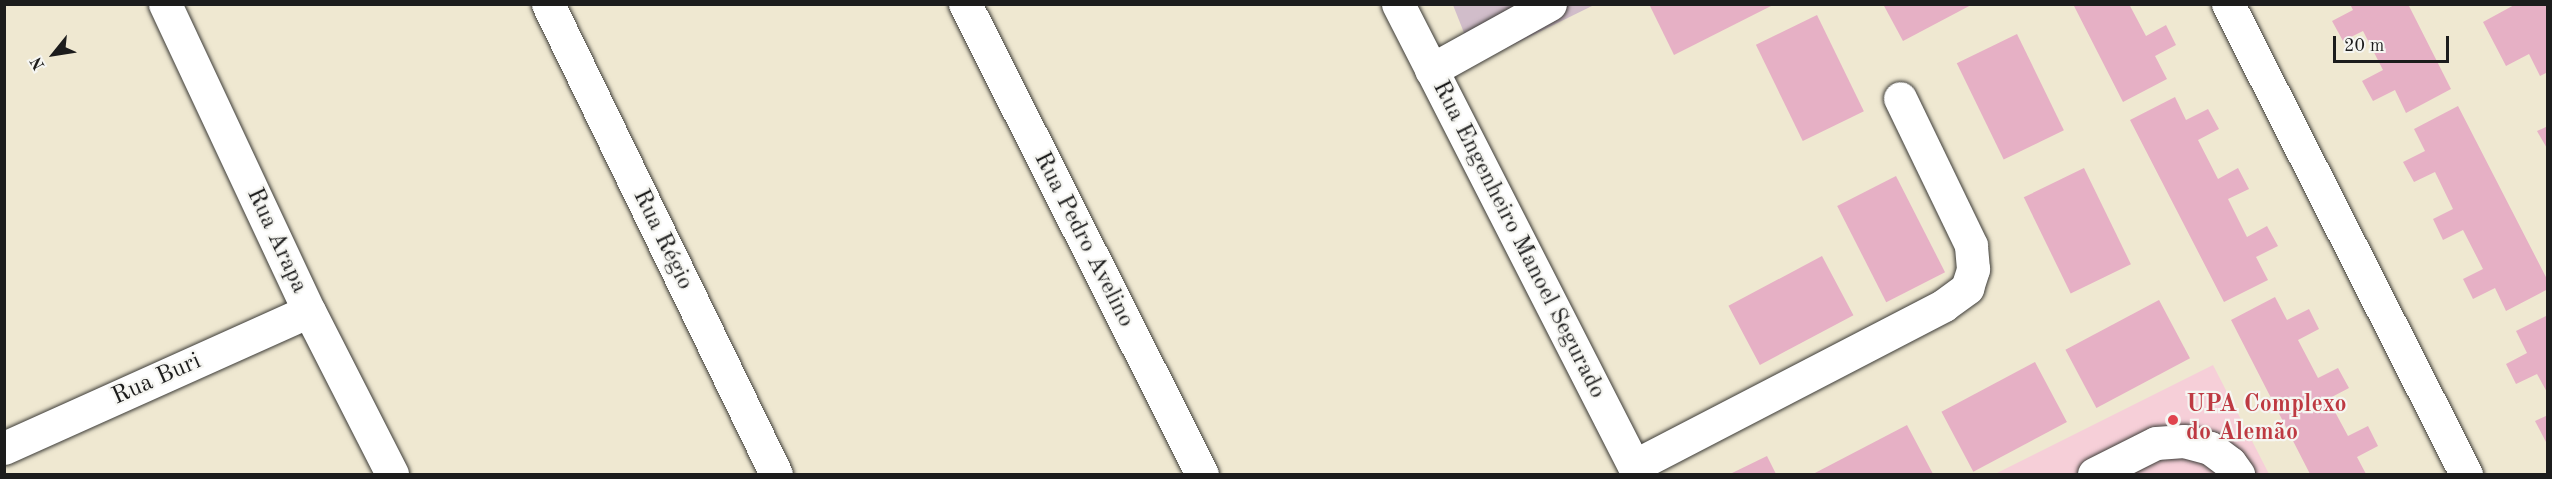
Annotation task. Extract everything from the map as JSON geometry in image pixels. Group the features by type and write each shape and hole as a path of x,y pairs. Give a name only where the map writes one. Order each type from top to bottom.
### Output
{"street":[{"name":"Rua Arapa","path":"165,4 309,311 392,474"},
{"name":"Rua Régio","path":"548,4 776,474"},
{"name":"Rua Pedro Avelino","path":"965,4 1202,474"},
{"name":"Rua Engenheiro Manoel Segurado","path":"1398,4 1636,470"},
{"path":"1431,70 1550,4"},
{"path":"2228,4 2466,474"},
{"path":"1636,470 1944,305 1966,288 1973,269 1971,245 1900,98"},
{"name":"Rua Buri","path":"4,448 309,311"},
{"path":"2094,474 2156,443 2184,441 2210,448 2230,463 2238,474"}],"shaded area":[{"path":"1453,5 1594,5 1476,63"},
{"name":"UPA Complexo do Alemão","path":"2213,365 2269,474 1995,474"}],"building":[{"path":"1649,4 1775,4 1674,55"},
{"path":"1883,4 1973,4 1903,41"},
{"path":"2073,4 2129,4 2146,36 2166,25 2176,45 2155,56 2167,79 2123,102"},
{"path":"2350,4 2408,4 2451,89 2406,113 2395,90 2373,101 2362,81 2383,70 2363,31 2343,41 2332,21 2353,10"},
{"path":"2516,4 2548,4 2548,72 2540,76 2529,54 2506,66 2483,22"},
{"path":"1817,15 1864,111 1803,141 1756,45"},
{"path":"2017,34 2064,130 2004,160 1957,63"},
{"path":"2175,97 2186,120 2208,109 2219,129 2198,140 2218,179 2238,168 2249,189 2228,199 2247,237 2267,226 2278,246 2256,257 2268,280 2224,302 2130,120"},
{"path":"2458,106 2548,281 2548,289 2506,311 2495,288 2473,299 2463,279 2483,269 2463,230 2443,240 2433,219 2453,209 2435,172 2414,182 2403,162 2425,151 2414,129"},
{"path":"2548,126 2548,150 2537,131"},
{"path":"2084,168 2131,264 2071,294 2024,197"},
{"path":"1896,176 1945,272 1886,302 1837,206"},
{"path":"1822,256 1853,315 1760,365 1728,306"},
{"path":"2275,297 2287,320 2309,309 2319,329 2298,340 2318,378 2338,368 2349,388 2328,399 2348,436 2368,426 2378,446 2357,457 2366,474 2310,474 2231,320"},
{"path":"2159,300 2190,358 2096,408 2065,350"},
{"path":"2548,315 2548,394 2537,374 2516,384 2506,364 2527,353 2516,331"},
{"path":"2035,362 2067,422 1973,472 1941,412"},
{"path":"2548,415 2548,441 2546,442 2535,421"},
{"path":"1907,425 1933,474 1813,474"},
{"path":"1767,456 1776,474 1730,474"}],"place":[{"name":"UPA Complexo do Alemão","path":"2173,420"}]}
